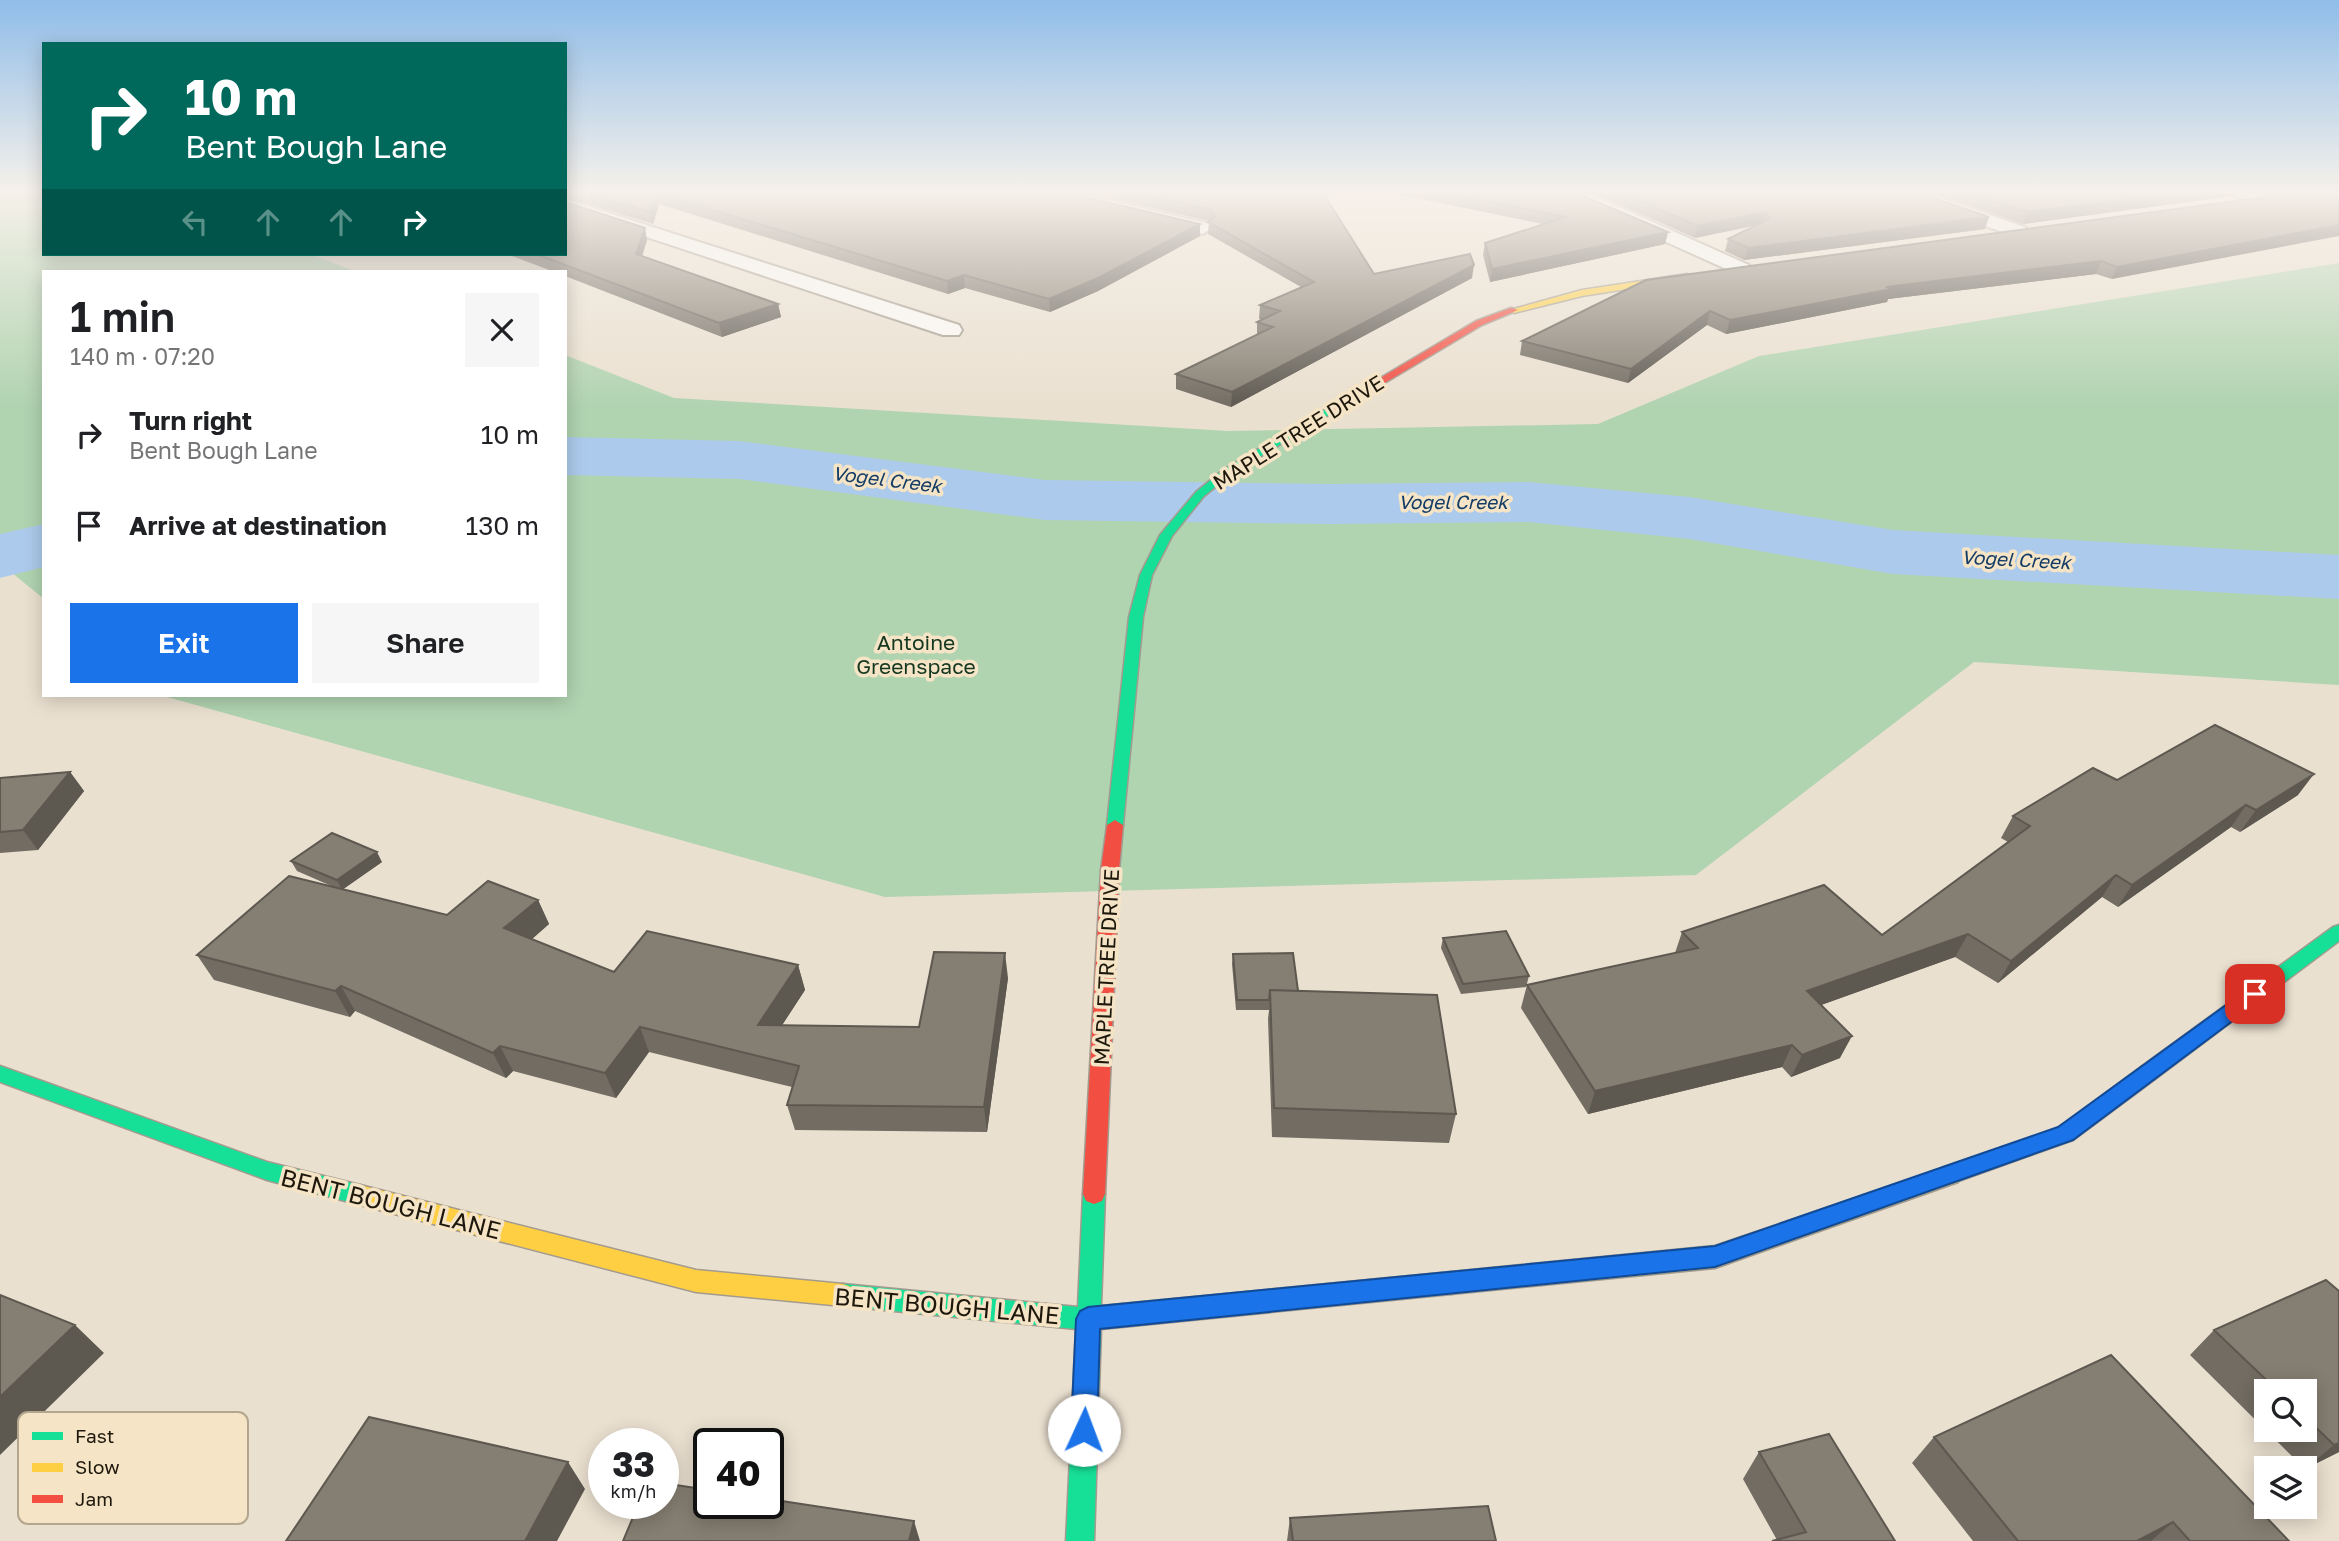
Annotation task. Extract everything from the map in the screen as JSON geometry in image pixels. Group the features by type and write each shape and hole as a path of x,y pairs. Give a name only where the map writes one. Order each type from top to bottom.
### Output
{"street":[{"path":"752,265 951,330"},
{"path":"1742,265 1749,268"},
{"name":"MAPLE TREE DRIVE","path":"1080,1541 1110,870 1136,617 1146,575 1166,535 1200,495 1227,472 1262,449 1455,336 1507,311 1587,293 1749,268"},
{"name":"BENT BOUGH LANE","path":"0,1074 267,1171 696,1281 1088,1319 1715,1257 2066,1133 2339,932"}],"green space":[{"path":"0,265 338,265 351,270 42,270 42,597 0,563"},
{"name":"Antoine Greenspace","path":"2339,265 2339,685 1974,662 1696,875 885,897 167,697 567,697 567,356 674,398 1228,431 1598,424 1759,356"}],"building":[{"path":"565,265 667,265 778,304 719,323"},
{"path":"894,265 1123,265 1049,299 964,275 947,281"},
{"path":"1284,265 1368,265 1374,274 1418,265 1474,265 1232,392 1176,374 1273,327 1257,322 1280,311 1260,305 1314,282"},
{"path":"1491,265 1511,265 1492,269"},
{"path":"1759,265 2069,265 1886,287 1892,289 1730,320 1710,311 1631,369 1522,341 1646,280"},
{"path":"2215,725 2314,774 2256,810 2246,805 2132,885 2116,875 2011,961 1968,934 1807,991 1852,1036 1802,1055 1792,1045 1595,1091 1527,985 1698,948 1682,932 1824,885 1882,935 2030,826 2013,816 2093,768 2117,780"},
{"path":"70,772 23,830 0,832 0,778"},
{"path":"332,833 377,852 337,880 291,861"},
{"path":"289,876 447,915 488,881 538,900 504,928 614,972 647,931 798,965 758,1025 919,1027 934,952 1005,953 984,1107 787,1105 799,1066 640,1027 605,1073 500,1046 493,1053 341,986 335,991 197,955"},
{"path":"1506,931 1529,976 1463,984 1443,938"},
{"path":"1293,953 1298,991 1270,990 1269,1000 1237,1000 1233,954"},
{"path":"1270,990 1437,995 1456,1114 1274,1108"},
{"path":"2326,1280 2339,1291 2339,1443 2334,1445 2317,1429 2317,1379 2265,1379 2214,1330"},
{"path":"0,1295 75,1325 0,1397"},
{"path":"2111,1355 2254,1504 2254,1519 2268,1519 2289,1541 2190,1541 2173,1522 2137,1541 2018,1541 1934,1437"},
{"path":"369,1417 568,1462 525,1541 286,1541"},
{"path":"1829,1434 1895,1541 1772,1541 1806,1532 1759,1452"},
{"path":"679,1485 693,1488 693,1519 784,1519 784,1501 914,1521 909,1541 623,1541 632,1519 679,1519"},
{"path":"1488,1506 1496,1541 1293,1541 1290,1518"}],"waterway":[{"name":"Vogel Creek","path":"567,456 739,460 1045,500 1329,504 1528,502 1689,518 1893,552 2339,577"},
{"name":"Vogel Creek","path":"0,556 42,546"}],"traffic: fast":[{"path":"1115,825 1136,617 1146,575 1166,535 1200,494 1227,472 1330,411"},
{"path":"2148,1073 2339,932"},
{"path":"0,1074 267,1171 360,1195"},
{"path":"1080,1541 1094,1194"},
{"path":"843,1295 1088,1319 1451,1283"}],"traffic: slow":[{"path":"1514,310 1582,293 1687,277"},
{"path":"1451,1283 1715,1257 1950,1175"},
{"path":"360,1195 696,1281 843,1295"}],"traffic: jam":[{"path":"1330,411 1479,323 1514,310"},
{"path":"1094,1194 1110,870 1115,825"},
{"path":"1950,1175 2066,1134 2148,1073"}],"route":[{"path":"1084,1430 1088,1319 1715,1257 2066,1133 2255,994"}]}
